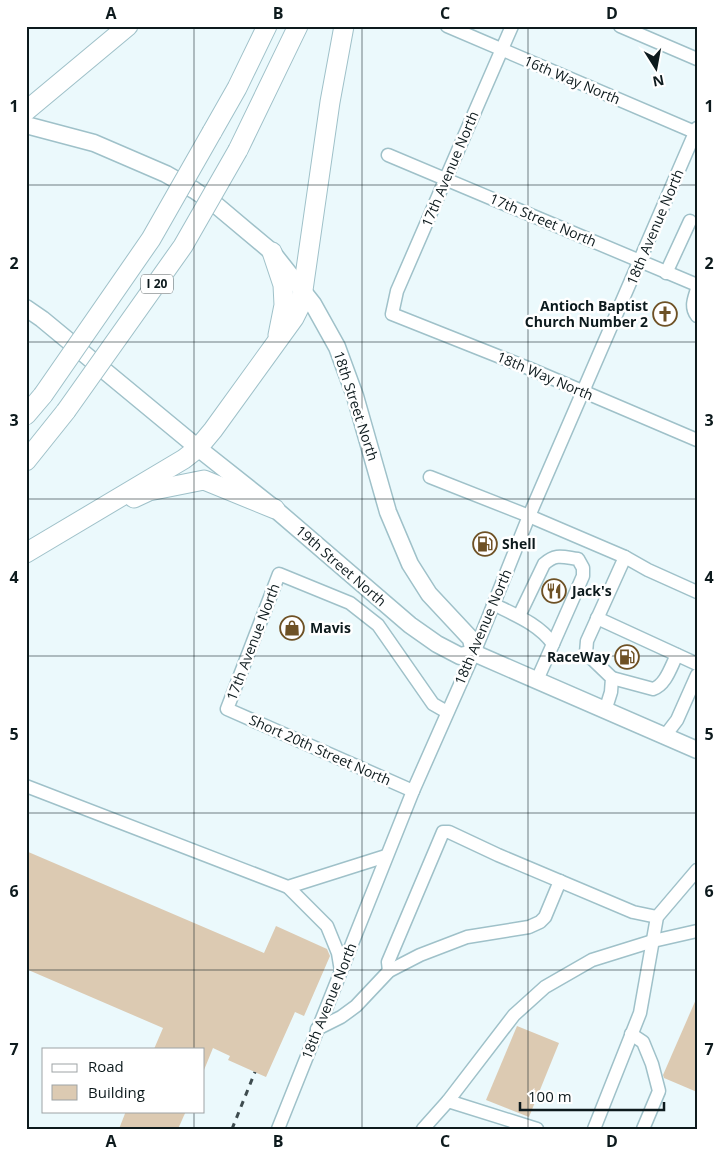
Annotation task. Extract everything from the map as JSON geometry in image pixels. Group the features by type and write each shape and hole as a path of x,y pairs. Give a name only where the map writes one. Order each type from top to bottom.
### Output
{"highway":[{"path":"26,111 128,26"},
{"name":"I 20","path":"26,415 43,395 150,239 237,88 267,26"},
{"name":"I 20","path":"26,461 66,411 183,246 238,150 298,26"},
{"path":"26,552 184,459 198,448 294,318 301,304 330,102 344,26"},
{"path":"272,252 283,285 284,305 277,339"},
{"path":"55,534 148,491 204,480 275,509"}],"main road":[{"name":"18th Street North","path":"26,125 94,144 166,174 216,205 272,252 313,304 337,347 356,396 388,512 410,564 429,594 471,639 474,652"},
{"name":"19th Street North","path":"26,308 275,509 410,625 437,644 460,656 474,652 697,750"}],"street":[{"name":"16th Way North","path":"447,26 696,131"},
{"name":"17th Avenue North","path":"392,314 398,291 512,26"},
{"path":"620,26 697,59"},
{"name":"18th Avenue North","path":"278,1129 413,790 474,652 529,516 696,131"},
{"name":"17th Street North","path":"388,155 666,272 697,287"},
{"path":"666,272 690,221"},
{"path":"697,287 693,301 693,311 697,316"},
{"name":"18th Way North","path":"392,314 528,368 697,440"},
{"path":"430,477 588,541 697,592"},
{"path":"578,559 588,541"},
{"path":"519,616 544,564 550,558 558,556 578,559"},
{"path":"625,557 587,641 586,652 612,678 653,689 660,686 664,681 677,655"},
{"path":"537,680 583,576 578,559"},
{"name":"17th Avenue North","path":"227,709 279,574 350,603 366,615 378,625 434,704 447,712"},
{"path":"493,604 527,620 548,636 553,644"},
{"path":"597,618 697,664"},
{"path":"664,737 677,720 697,675"},
{"path":"606,711 611,692 612,678"},
{"name":"Short 20th Street North","path":"227,709 413,790"},
{"path":"26,786 288,887 328,926 338,953 341,971"},
{"path":"389,971 388,962 443,832 449,832 633,912 657,917"},
{"path":"288,887 386,856"},
{"path":"594,1129 640,1013 657,917 692,884 697,870"},
{"path":"317,1029 341,1018 356,1006 389,971 420,955 467,938 530,927 540,922 545,917 560,881"},
{"path":"423,1129 448,1101 514,1015 545,988 592,960 652,941 697,931"},
{"path":"631,1034 643,1042 652,1064 659,1091 643,1129"},
{"path":"448,1101 537,1129"}],"building":[{"path":"26,851 264,953 276,926 327,949 330,956 304,1016 295,1012 266,1077 228,1060 230,1056 213,1048 205,1068 205,1048 154,1048 163,1028 26,969"},
{"path":"697,997 697,1092 664,1078 663,1075"},
{"path":"517,1026 559,1043 529,1117 486,1100"},
{"path":"126,1112 186,1112 178,1129 119,1129"}],"railway":[{"path":"232,1129 255,1072"}],"place":[{"name":"Antioch Baptist Church Number 2","path":"665,314"},
{"name":"Shell","path":"485,544"},
{"name":"Jack's","path":"554,591"},
{"name":"Mavis","path":"292,628"},
{"name":"RaceWay","path":"627,657"}]}
